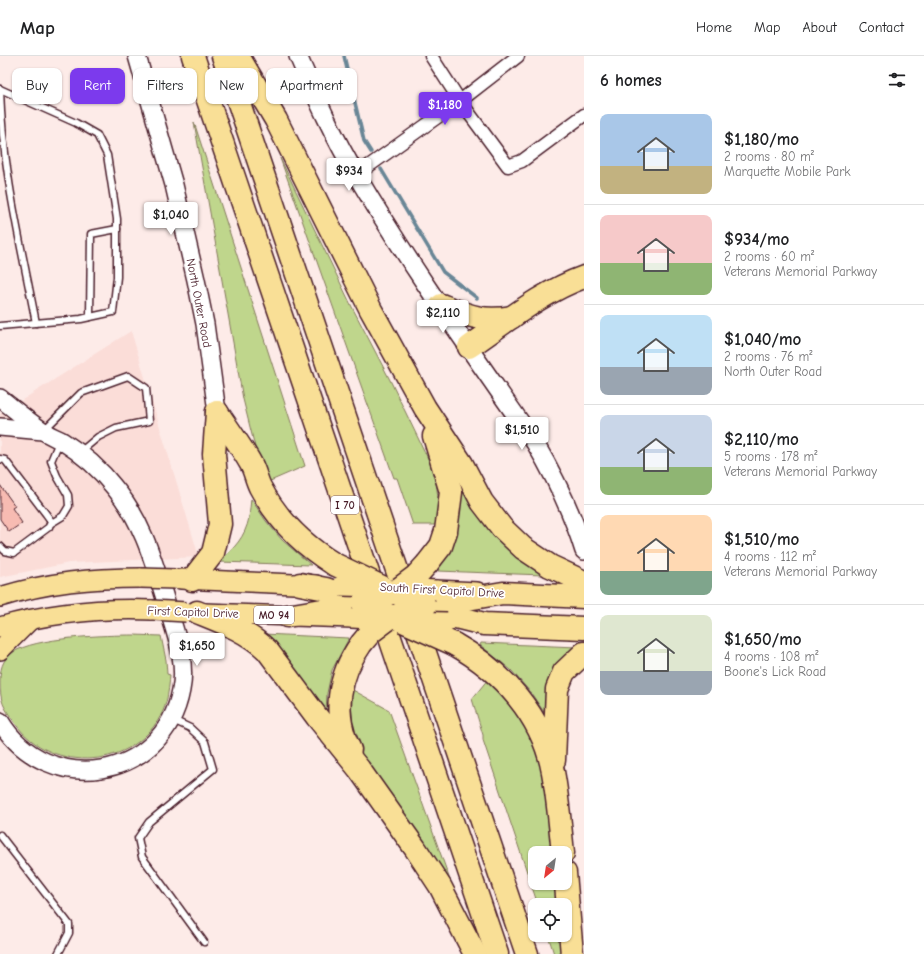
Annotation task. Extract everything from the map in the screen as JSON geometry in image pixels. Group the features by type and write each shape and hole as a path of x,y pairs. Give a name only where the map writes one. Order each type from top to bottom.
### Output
{"highway":[{"name":"I 70","path":"192,56 419,719 497,954"},
{"name":"I 70","path":"223,56 527,954"},
{"path":"238,56 279,127 371,310 425,408 462,464 482,502 502,528 523,548 550,566 577,587"},
{"path":"469,347 541,297 567,283 584,277"},
{"path":"441,305 480,319 494,320 513,316"},
{"path":"287,616 392,589 416,576 441,546 450,510 451,492 443,462 425,408"},
{"path":"217,412 252,464 259,485 269,502 286,525 312,550 334,564 392,589 484,624 581,628"},
{"path":"184,579 213,553 220,524 214,454 217,412"},
{"path":"300,584 349,601 454,644 482,661 497,674 514,692 530,714 547,750 553,771 562,846"},
{"name":"South First Capitol Drive","path":"359,769 344,738 339,717 340,695 344,677 352,657 371,632 394,619 438,607 503,593 577,587"},
{"path":"191,612 247,634 259,641 267,650 317,717 359,769 415,848 440,886 475,954"},
{"path":"553,771 557,689 564,672 583,654"},
{"path":"566,890 572,954"}],"main road":[{"path":"0,597 62,582 105,578 184,579 300,584"},
{"name":"First Capitol Drive","path":"0,627 31,619 76,612 116,609 287,616"},
{"path":"0,650 31,619"}],"street":[{"name":"North Outer Road","path":"137,56 174,185 196,280 205,324 217,412"},
{"path":"298,56 340,146 356,175 397,242 549,467 572,517 584,551"},
{"path":"431,56 460,101 508,166 522,161 584,115"},
{"path":"356,175 460,101 518,56"},
{"path":"0,398 43,431 79,453 109,482 126,504 139,525 151,554 182,658 183,676 181,691 171,719 161,734 147,750 116,766 94,771 73,770 54,766 36,758 18,744 0,721"},
{"path":"0,428 43,431"}],"lane":[{"path":"0,326 36,323 81,319 113,312 116,277 117,219 107,155 97,135 76,122 0,89 4,158 36,323"},
{"path":"90,317 91,234 117,229"},
{"path":"43,431 81,393 128,376 146,388 149,422 116,428 98,437 79,453"},
{"path":"0,546 5,551 14,553 49,527 50,524 63,516 69,506 68,495 57,476 51,461 60,440"},
{"path":"2,460 46,514 51,521 50,524"},
{"path":"171,719 190,728 205,742 213,769 149,822 138,838 142,856 204,942"},
{"path":"0,835 69,924 69,933 58,954"}],"shaded area":[{"path":"131,331 199,557 69,563 0,577 0,414"}],"green space":[{"path":"194,122 305,466 268,482 258,459 243,399"},
{"path":"280,158 432,467 438,496 435,525 413,525 397,478 394,478"},
{"path":"461,488 477,514 498,540 524,562 543,575 438,571 456,534 460,513"},
{"path":"251,499 266,521 282,540 311,565 220,562 220,560 238,542 245,531 249,518"},
{"path":"263,634 349,638 332,670 327,693 326,712"},
{"path":"89,636 161,636 167,674 170,675 169,688 163,711 150,731 134,745 114,754 92,759 71,758 50,751 31,740 15,723 5,708 1,694 0,673 4,662 12,653 37,643 53,640"},
{"path":"481,643 577,647 546,715 531,693 511,670 480,645"},
{"path":"488,679 506,698 522,719 536,750 545,784 554,846 528,846 528,875 483,740 483,735 472,699"},
{"path":"351,689 389,710 455,894 370,769 357,747 349,714"},
{"path":"533,890 559,890 559,898 536,898"},
{"path":"550,942 563,942 564,954 554,954"}],"building":[{"path":"0,485 15,506 12,508 22,523 9,532 0,519"}],"waterway":[{"path":"344,56 364,141 371,152"},
{"path":"381,169 443,272 477,298"}]}
